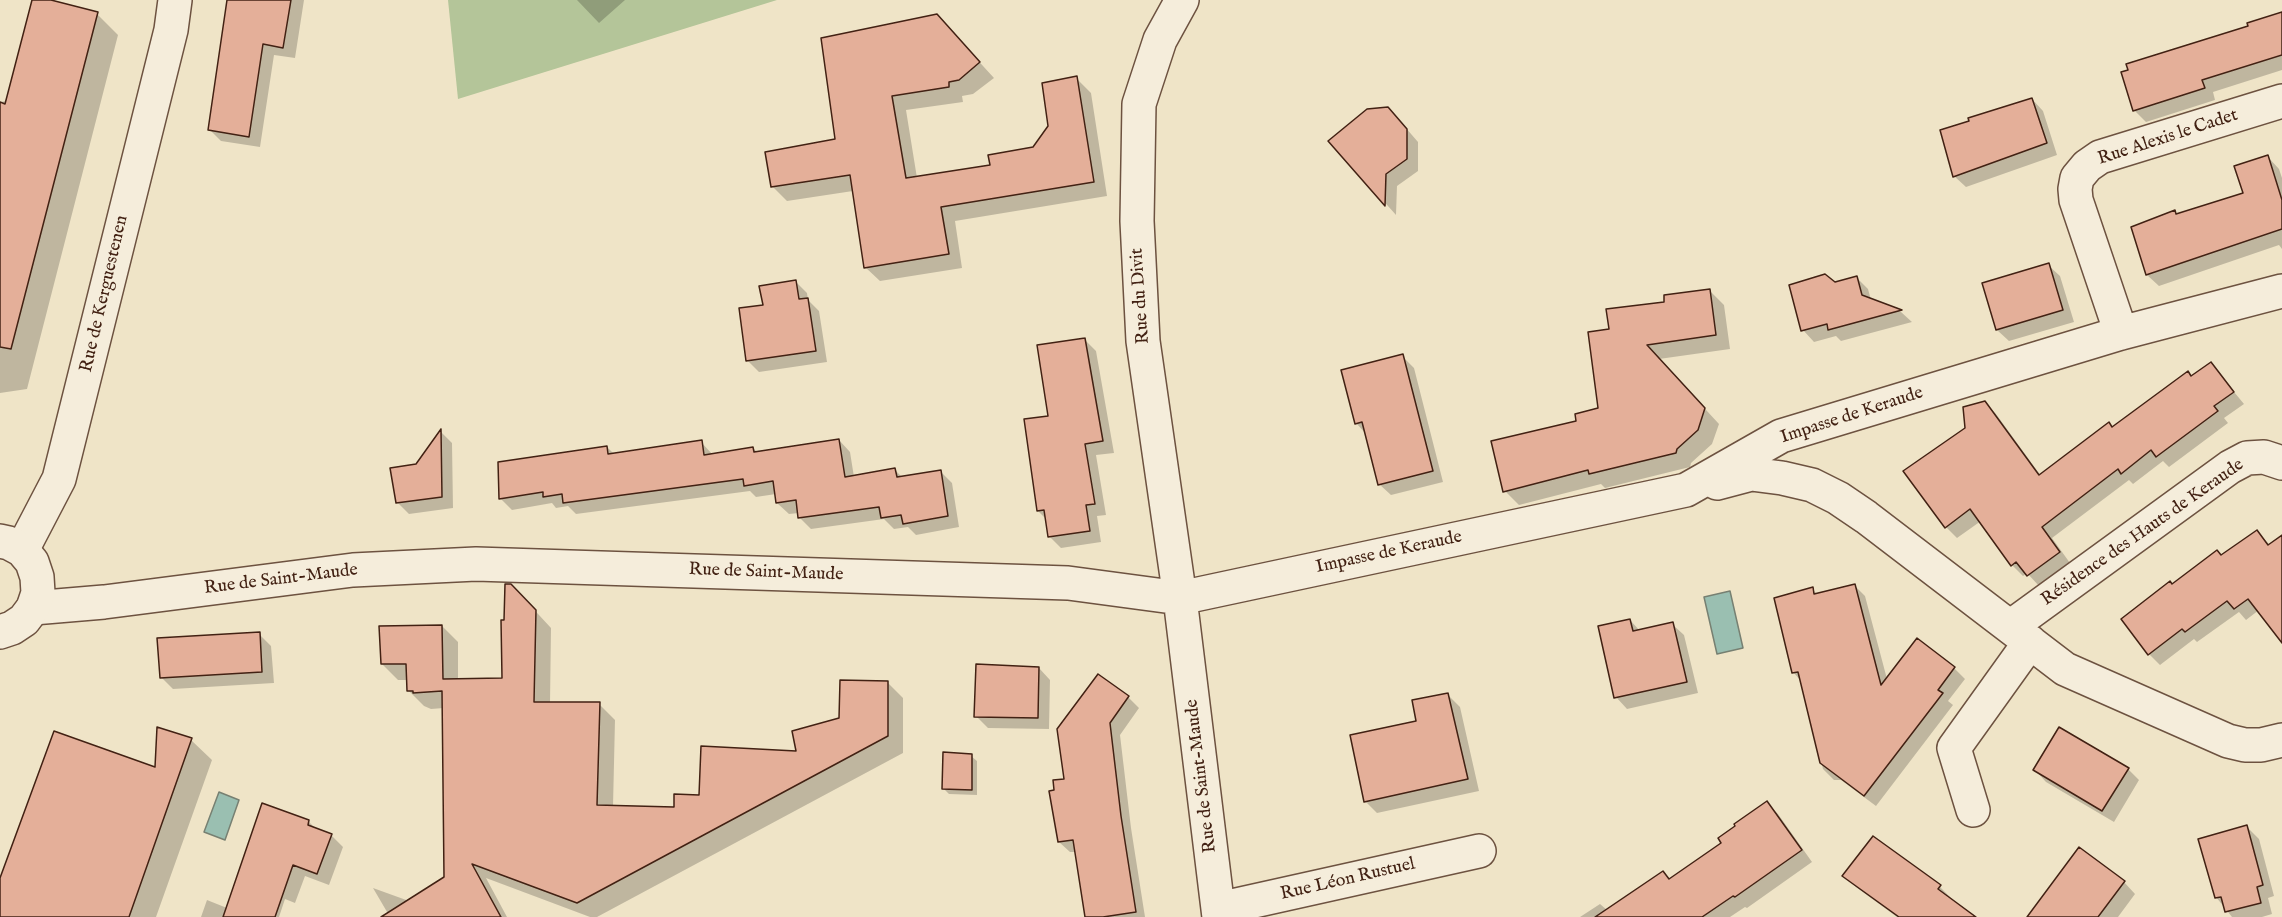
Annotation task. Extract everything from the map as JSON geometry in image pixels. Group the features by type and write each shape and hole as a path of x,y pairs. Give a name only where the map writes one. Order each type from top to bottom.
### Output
{"street":[{"name":"Rue du Divit","path":"1180,598 1143,340 1137,221 1140,104 1160,40 1182,0"},
{"name":"Rue de Kerguestenen","path":"11,545 59,479 173,15"},
{"name":"Rue Alexis le Cadet","path":"2121,333 2076,200 2077,178 2087,166 2100,157 2282,101"},
{"name":"Impasse de Keraude","path":"1180,598 1686,490 1781,436 2121,333 2282,291"},
{"name":"Résidence des Hauts de Keraude","path":"1973,810 1954,748 2020,634 2230,467 2247,458 2264,457 2282,463"},
{"path":"1686,490 1751,474 1782,478 1812,486 1838,498 1866,517 2065,669 2228,741 2245,745 2261,745 2282,740"},
{"path":"0,632 18,624 33,608 38,593 37,577 32,562 11,545"},
{"name":"Rue de Saint-Maude","path":"33,608 104,602 353,570 476,564 1068,583 1180,598 1218,913"},
{"name":"Rue Léon Rustuel","path":"1218,913 1479,851"}],"shaded area":[{"path":"448,0 777,0 458,99"},
{"path":"1730,591 1743,648 1717,654 1704,597"},
{"path":"219,792 239,800 225,840 204,832"}],"building":[{"path":"32,0 51,0 98,12 11,349 0,347 0,102 5,104"},
{"path":"227,0 291,0 283,48 263,44 249,137 208,130"},
{"path":"2282,12 2282,55 2202,80 2205,88 2133,111 2121,72 2128,70 2126,64 2248,26 2247,23"},
{"path":"937,14 980,62 959,80 949,82 949,87 892,96 906,178 990,165 988,155 1033,147 1048,126 1042,83 1077,76 1094,182 941,207 949,254 864,268 850,175 771,187 765,152 835,139 821,38"},
{"path":"2032,98 2047,143 1953,177 1940,130 1969,121 1968,118"},
{"path":"1388,107 1407,129 1407,159 1386,174 1385,206 1328,141 1367,109"},
{"path":"2268,155 2282,200 2282,229 2146,275 2131,227 2175,210 2176,214 2243,193 2234,166"},
{"path":"2049,263 2063,310 1996,330 1982,283"},
{"path":"1825,274 1835,282 1857,276 1862,295 1902,310 1828,330 1827,324 1801,331 1789,285"},
{"path":"796,280 799,299 808,298 816,351 746,361 739,308 763,305 759,286"},
{"path":"1710,289 1716,335 1647,345 1705,408 1698,430 1677,449 1676,453 1589,474 1588,470 1503,492 1491,441 1576,421 1575,414 1598,408 1588,332 1609,329 1606,309 1664,302 1664,295"},
{"path":"1085,338 1103,441 1085,444 1095,504 1086,505 1090,531 1048,537 1044,510 1037,511 1024,419 1048,416 1037,345"},
{"path":"1403,354 1433,471 1378,485 1362,422 1355,424 1341,370"},
{"path":"2211,362 2234,392 2214,406 2218,411 2156,457 2151,450 2121,474 2118,469 2042,527 2060,552 2027,576 2016,562 2011,566 1970,509 1945,528 1903,471 1965,428 1963,407 1985,401 2039,475 2109,422 2112,427 2188,371 2191,376"},
{"path":"441,429 442,497 396,503 390,468 416,464"},
{"path":"839,439 845,477 895,468 897,477 941,470 948,516 903,524 901,515 881,518 879,507 798,518 796,500 776,503 773,481 744,486 743,479 563,503 562,494 543,497 543,492 499,499 498,462 607,446 608,454 702,440 704,455 753,447 754,452"},
{"path":"2257,530 2268,545 2282,535 2282,643 2248,599 2234,609 2227,601 2185,632 2182,629 2148,655 2121,619 2170,581 2172,584 2217,550 2221,555"},
{"path":"505,584 511,584 536,610 534,702 600,702 597,805 674,807 674,794 699,795 701,746 796,751 792,731 839,718 840,680 888,681 888,736 577,903 472,864 501,917 381,917 444,877 442,691 413,693 413,691 407,691 406,664 381,664 379,626 442,625 443,679 502,678 501,620 504,620"},
{"path":"1855,584 1881,685 1917,638 1955,667 1938,690 1943,693 1864,796 1820,763 1798,672 1792,673 1774,598 1813,587 1814,594"},
{"path":"1630,619 1633,631 1673,622 1687,682 1614,698 1598,626"},
{"path":"260,632 262,672 160,678 157,638"},
{"path":"976,664 1039,667 1038,718 974,717"},
{"path":"1098,674 1129,696 1110,723 1136,912 1085,917 1073,840 1058,842 1049,791 1054,790 1053,780 1064,779 1057,729"},
{"path":"1448,693 1468,779 1364,802 1350,735 1416,721 1412,700"},
{"path":"157,727 192,738 129,917 0,917 0,878 54,731 155,767"},
{"path":"2059,727 2129,768 2102,811 2033,770"},
{"path":"943,752 972,754 972,790 942,789"},
{"path":"1767,801 1802,850 1735,897 1733,896 1702,917 1595,917 1663,871 1669,879 1721,843 1718,838"},
{"path":"262,803 309,820 308,825 332,834 317,874 293,865 275,917 223,917"},
{"path":"2247,825 2263,885 2257,887 2261,903 2225,912 2221,897 2215,898 2198,839"},
{"path":"1873,836 1941,885 1938,889 1976,917 1899,917 1842,876"},
{"path":"2079,847 2125,881 2098,917 2027,917"}]}
